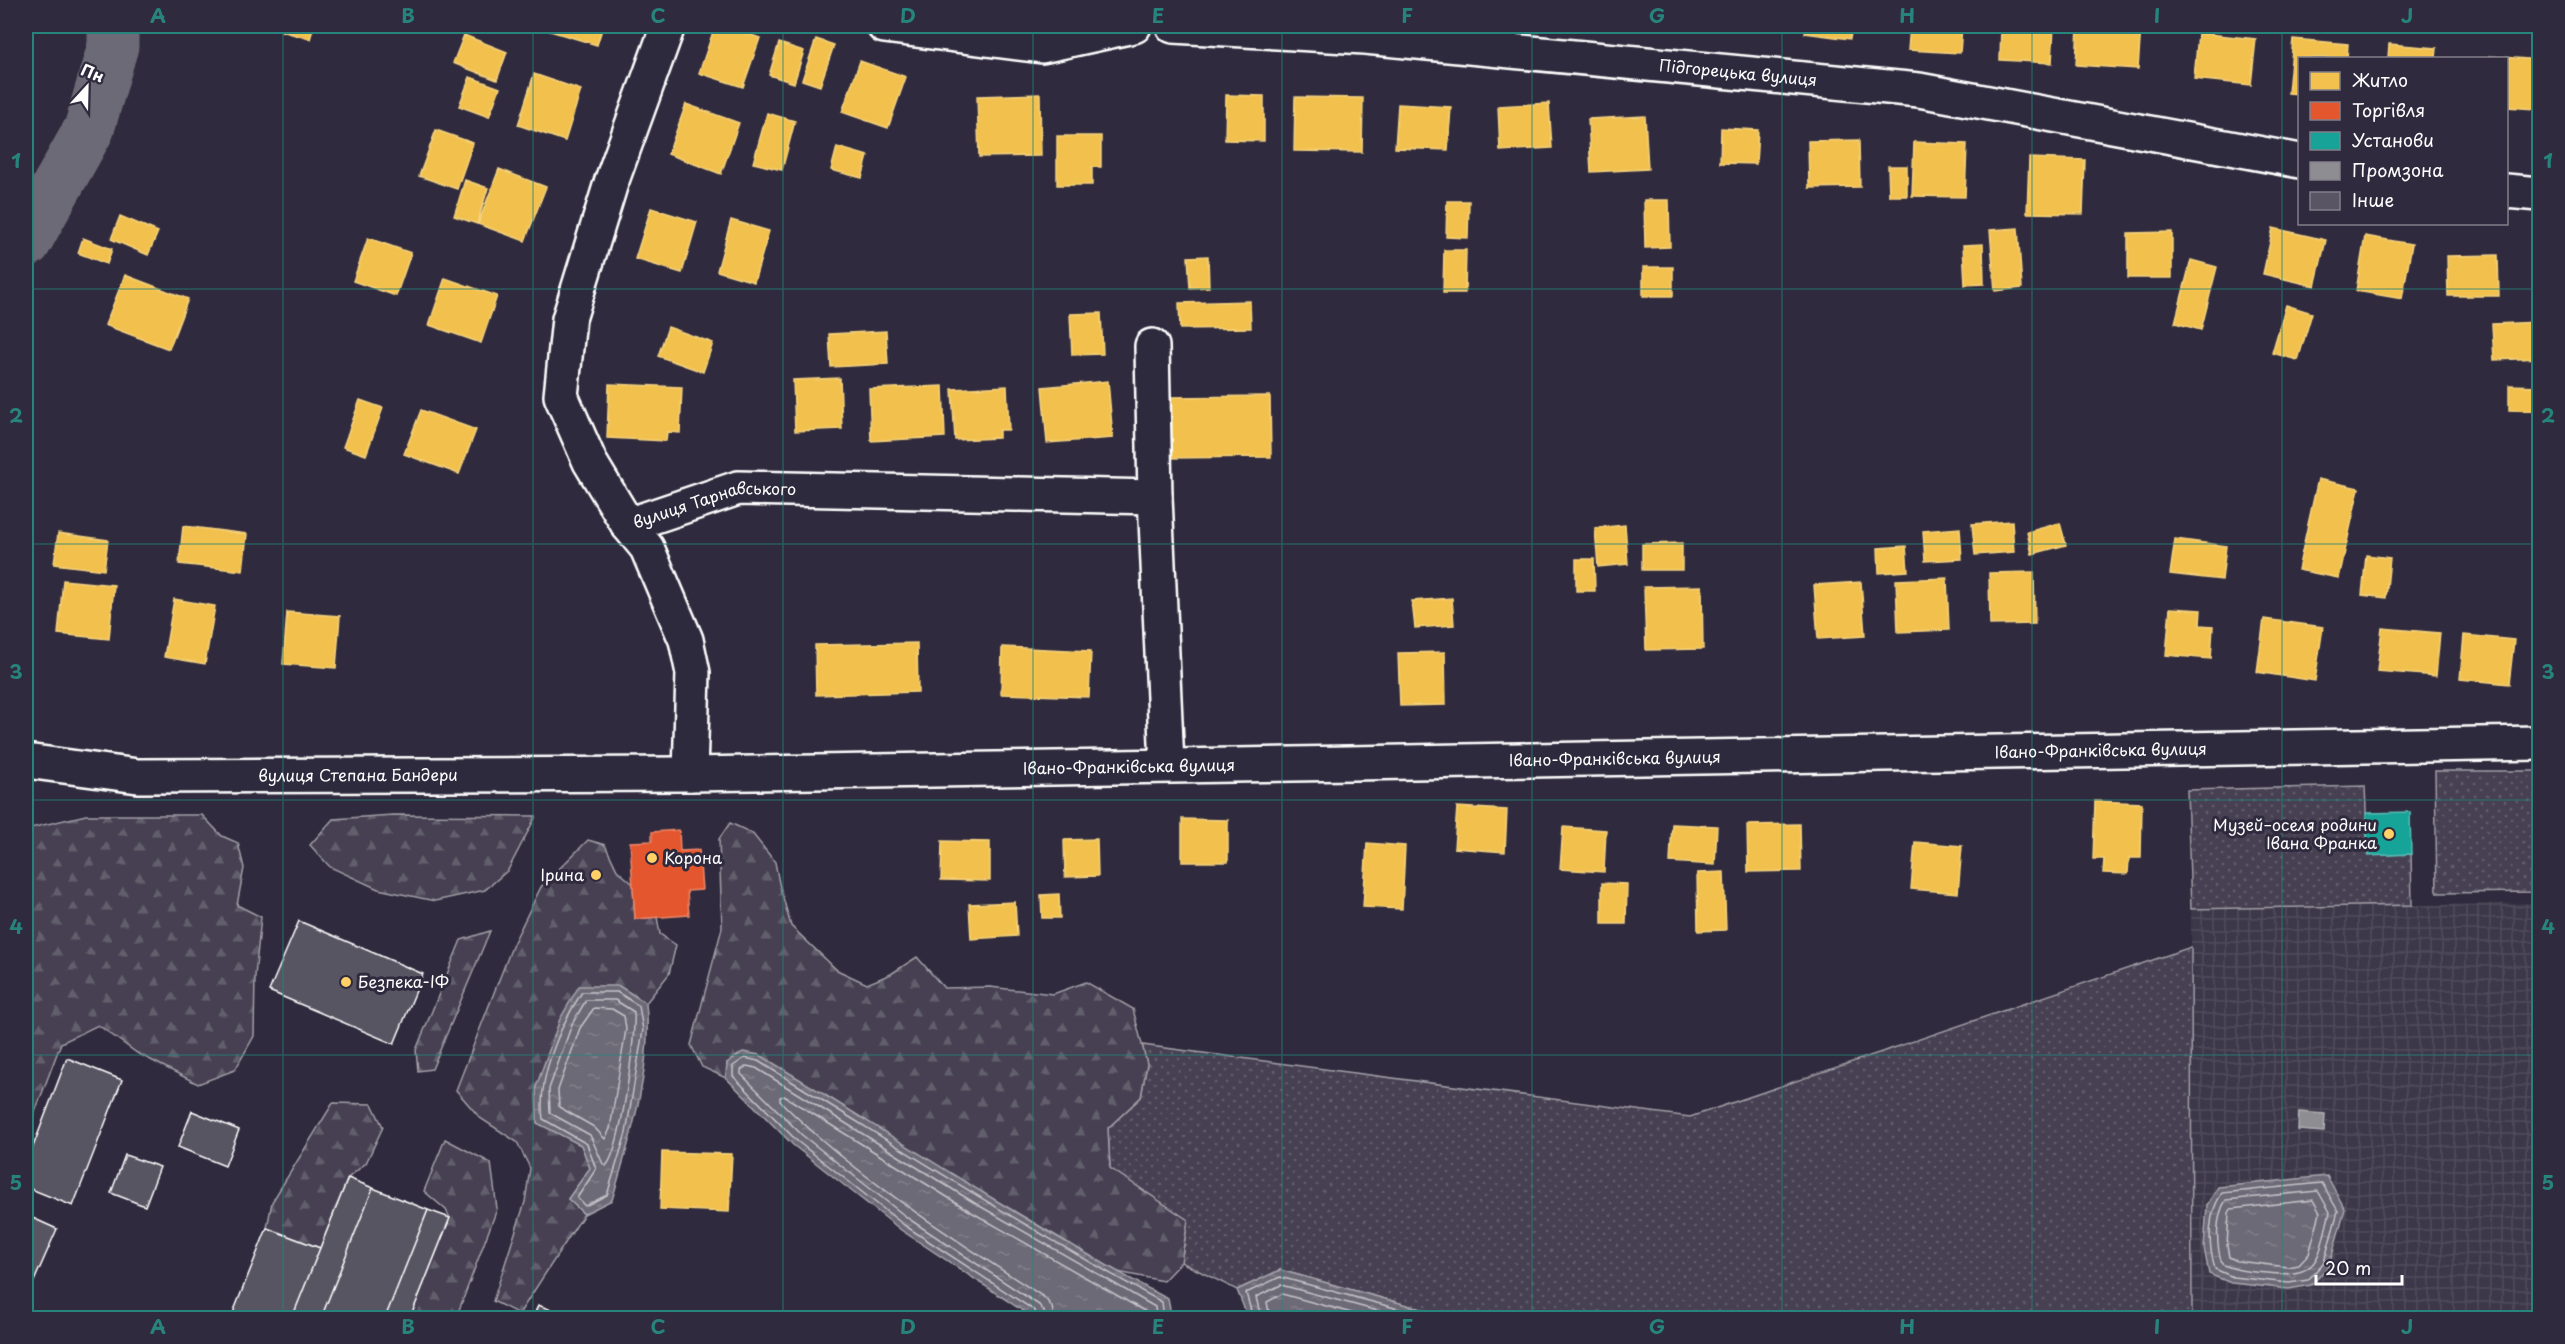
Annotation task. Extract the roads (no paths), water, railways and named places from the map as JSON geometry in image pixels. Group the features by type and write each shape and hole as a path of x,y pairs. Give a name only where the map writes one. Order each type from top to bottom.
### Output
{"street":[{"name":"вулиця Тарнавського","path":"668,26 610,183 569,319 561,396 590,462 628,525 738,488 1155,497"},
{"path":"884,26 1042,46 1134,26"},
{"name":"Підгорецька вулиця","path":"1173,26 1365,37 1919,90 2298,161"},
{"path":"2508,191 2540,194"},
{"path":"1152,346 1155,497 1167,765"},
{"path":"628,525 647,548 686,640 693,673 690,774"},
{"name":"Івано-Франківська вулиця","path":"690,774 2540,743"},
{"name":"вулиця Степана Бандери","path":"26,761 138,776 690,774"}],"water":[{"path":"579,986 619,986 646,1003 647,1027 646,1052 638,1103 612,1200 584,1214 568,1199 590,1168 581,1145 537,1123 536,1087 560,1019"},
{"path":"743,1052 760,1055 1013,1211 1168,1299 1171,1314 1168,1318 1035,1318 1023,1311 901,1230 793,1145 726,1078 727,1063"},
{"path":"2327,1176 2345,1209 2329,1266 2311,1285 2289,1289 2231,1283 2209,1274 2204,1248 2207,1205 2218,1187"},
{"path":"1280,1270 1454,1318 1248,1318 1237,1290"}],"waterway":[{"path":"26,242 89,129 113,46 113,26"}],"place":[{"name":"Музей–оселя родини Івана Франка","path":"2389,834"},
{"name":"Корона","path":"652,858"},
{"name":"Ірина","path":"596,875"},
{"name":"Безпека-ІФ","path":"346,982"}]}
